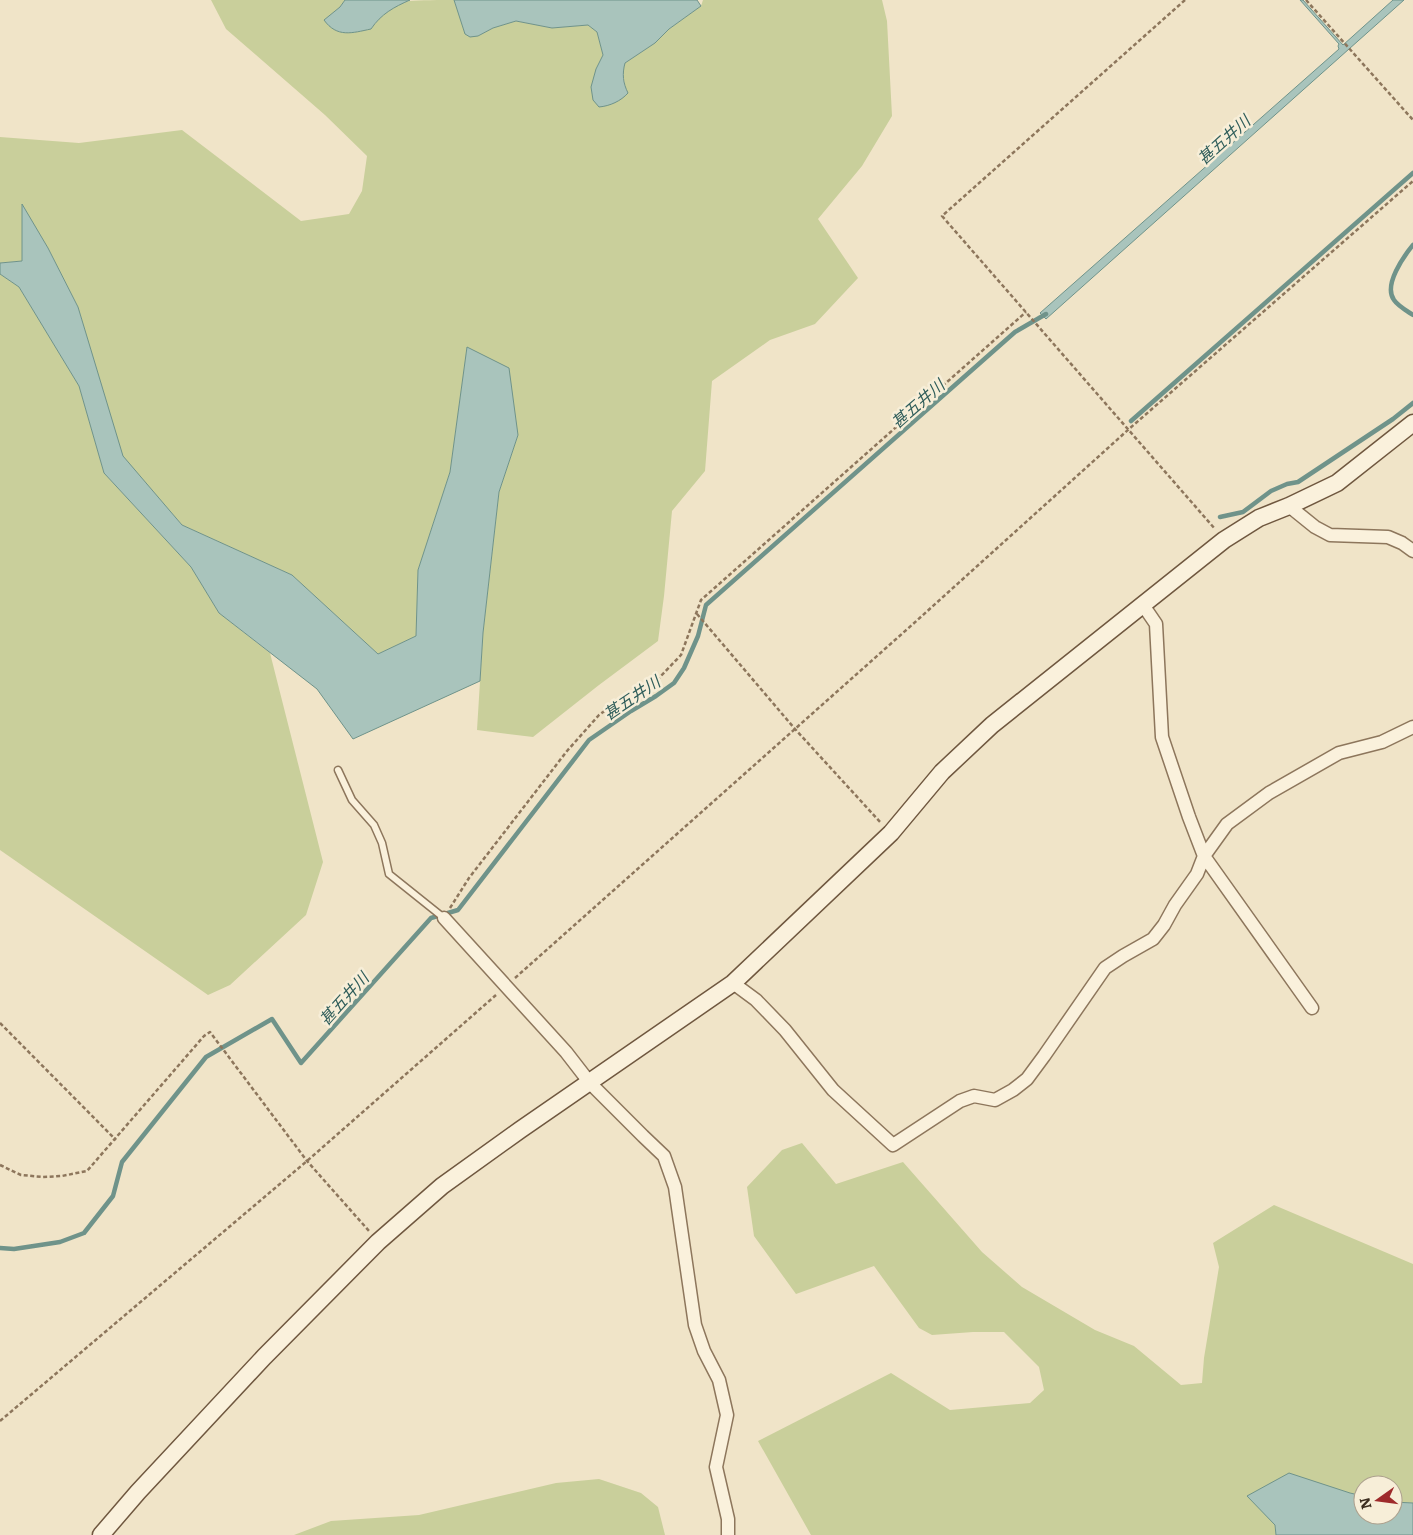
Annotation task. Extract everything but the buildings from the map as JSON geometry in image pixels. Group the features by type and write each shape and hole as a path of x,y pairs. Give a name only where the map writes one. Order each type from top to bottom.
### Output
{"street":[{"path":"101,1535 138,1492 258,1364 378,1242 442,1186 733,982 891,833 942,772 992,725 1224,540 1258,518 1289,506 1337,483 1413,423"},
{"path":"1289,506 1315,527 1330,535 1388,536 1413,551"},
{"path":"1143,605 1156,624 1162,737 1188,817 1204,856 1312,1008"},
{"path":"733,982 756,1000 785,1030 833,1090 892,1145 960,1100 974,1096 995,1100 1013,1090 1026,1079 1050,1048 1105,968 1153,939 1197,874 1204,856 1227,824 1269,792 1339,753 1382,742 1413,727"},
{"path":"444,918 566,1052 590,1082 664,1156 674,1187 695,1326 704,1351 718,1380 727,1415 716,1467 728,1519 728,1535"}],"lane":[{"path":"338,770 352,800 374,825 382,843 389,874 444,918"}],"path":[{"path":"1184,0 942,216 1224,540"},
{"path":"1306,0 1413,120"},
{"path":"0,1421 307,1161 921,618 1129,429 1413,181"},
{"path":"444,918 469,878 568,751 599,715 638,687 658,679 681,655 701,600 1026,312"},
{"path":"697,614 795,729 891,833"},
{"path":"0,1024 116,1140"},
{"path":"0,1165 21,1175 62,1176 87,1171 116,1140 151,1096 204,1036 210,1032 307,1161 378,1242"}],"green space":[{"path":"211,0 345,0 325,20 371,29 383,15 398,5 409,1 431,0 454,0 465,33 478,36 493,28 516,21 552,28 588,25 597,32 603,55 596,69 625,86 623,72 625,63 655,43 669,29 701,6 703,0 882,0 887,21 892,116 862,166 818,219 858,278 815,324 770,340 712,381 705,471 672,511 658,641 533,737 477,730 483,633 499,492 518,435 467,348 450,472 418,570 416,636 378,654 292,575 182,525 122,456 78,307 48,248 22,205 22,261 0,263 0,137 79,143 182,130 301,221 349,214 362,191 367,156 325,115 226,29"},
{"path":"0,274 19,287 79,386 104,473 191,567 219,613 270,653 323,862 306,915 230,985 208,995 0,850"},
{"path":"802,1143 836,1184 903,1162 982,1252 1022,1287 1095,1330 1134,1346 1181,1385 1202,1383 1204,1358 1219,1267 1213,1243 1274,1205 1413,1264 1413,1503 1403,1502 1403,1475 1353,1475 1353,1494 1350,1493 1275,1525 1276,1535 811,1535 758,1441 891,1373 950,1410 1030,1403 1044,1390 1039,1367 1004,1332 932,1335 919,1328 874,1266 796,1294 754,1236 747,1187 782,1150"},
{"path":"599,1479 641,1493 658,1507 665,1535 294,1535 331,1521 419,1515 556,1483"}],"water":[{"path":"345,0 410,0 388,12 371,29 345,33 334,30 324,20 340,7"},
{"path":"454,0 697,0 701,6 669,29 655,43 625,63 624,78 628,93 615,103 599,107 593,100 591,87 596,69 603,55 597,32 588,25 552,28 516,21 493,28 478,36 470,37 465,34"},
{"path":"1300,0 1303,0 1343,45 1393,0 1404,0 1046,319 1040,313 1339,49 1339,44"},
{"path":"22,204 48,248 78,307 123,456 182,525 292,575 378,654 416,636 418,570 450,472 467,347 509,368 518,435 499,492 483,633 480,681 353,739 317,689 219,613 191,567 104,473 79,386 19,287 0,274 0,263 22,261"},
{"path":"1289,1473 1353,1494 1353,1525 1403,1525 1403,1502 1413,1503 1413,1535 1276,1535 1275,1525 1247,1496"}],"waterway":[{"path":"1131,421 1413,173"},
{"path":"1413,245 1396,271 1391,287 1391,294 1394,300 1413,315"},
{"name":"甚五井川","path":"0,1248 14,1249 60,1242 84,1233 113,1196 122,1162 206,1057 272,1019 301,1063 431,918 458,910 589,740 674,683 684,668 698,636 706,605 1015,332 1046,314"},
{"path":"1220,517 1243,512 1271,491 1287,484 1298,482 1393,419 1413,403"}]}
